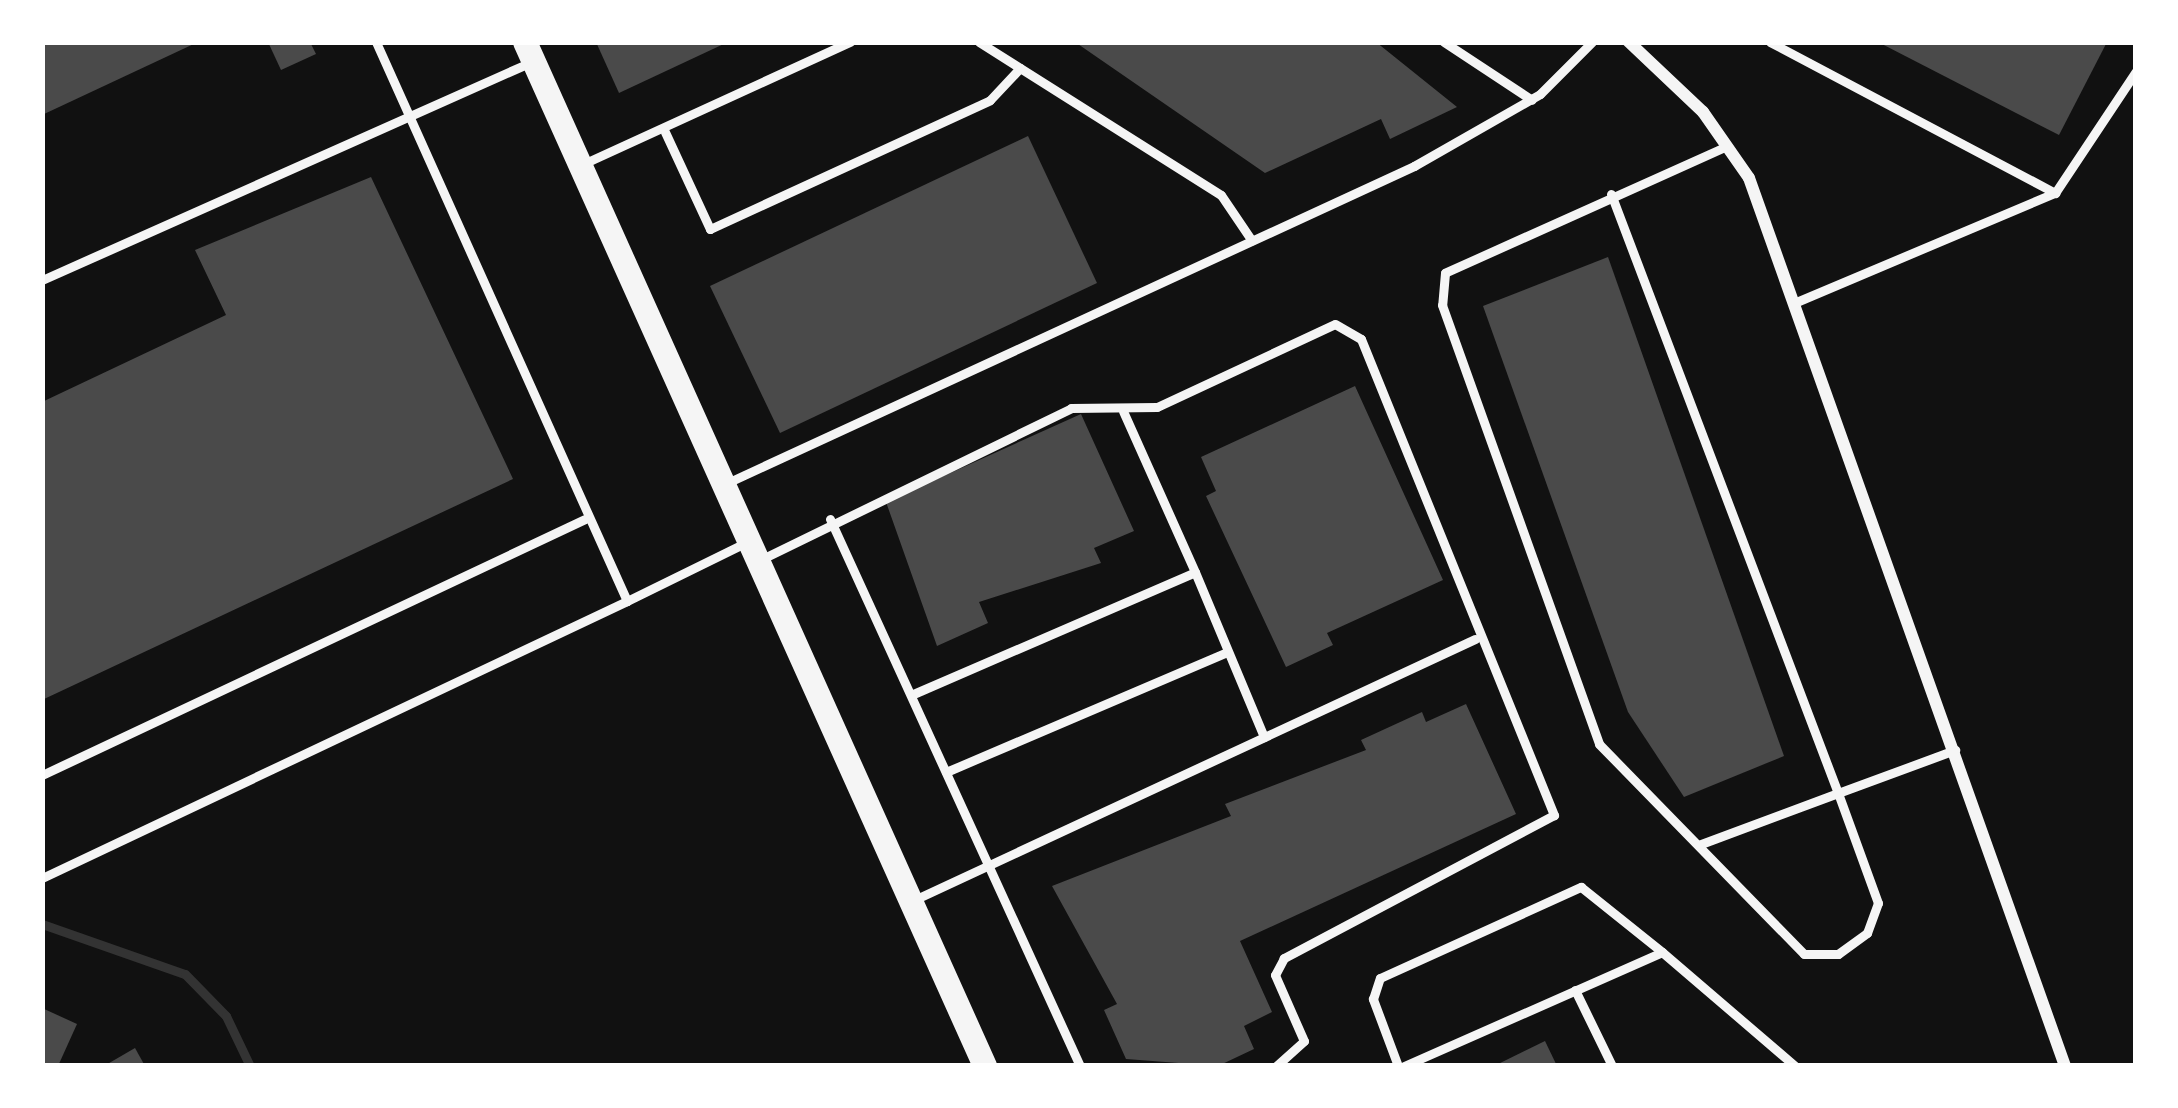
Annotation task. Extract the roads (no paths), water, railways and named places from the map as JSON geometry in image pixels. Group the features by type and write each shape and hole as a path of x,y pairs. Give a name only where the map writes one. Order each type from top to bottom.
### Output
{"main road":[{"path":"530,51 758,549 985,1066"}],"street":[{"path":"1629,42 1726,146 1794,303 2066,1066"}],"lane":[{"path":"376,42 585,519 627,601"},
{"path":"583,164 665,132 850,42"},
{"path":"979,42 1221,195 1252,241"},
{"path":"1444,42 1532,100"},
{"path":"727,483 1252,241 1532,100 1592,42"},
{"path":"1770,42 2055,194"},
{"path":"42,280 410,122 530,51"},
{"path":"665,132 710,229 990,100 1020,68"},
{"path":"1794,303 2055,194 2136,71"},
{"path":"1611,194 1878,903 1867,933 1838,954 1804,954 1600,744 1442,305 1445,273 1464,260 1611,194 1726,146"},
{"path":"42,878 627,601 830,520 1071,408 1123,411 1347,327 1475,639 1554,814 1284,958 1275,975 1304,1040 1276,1066"},
{"path":"1123,411 1264,736"},
{"path":"42,776 585,519"},
{"path":"830,520 1080,1066"},
{"path":"911,695 1195,572"},
{"path":"912,901 1475,639"},
{"path":"946,772 1228,652"},
{"path":"1698,845 1955,750"},
{"path":"1662,952 1401,1066 1372,999 1380,978 1581,887 1662,952 1795,1066"},
{"path":"1575,990 1612,1066"}],"waterway":[{"path":"42,924 185,974 226,1016 250,1066"}]}
